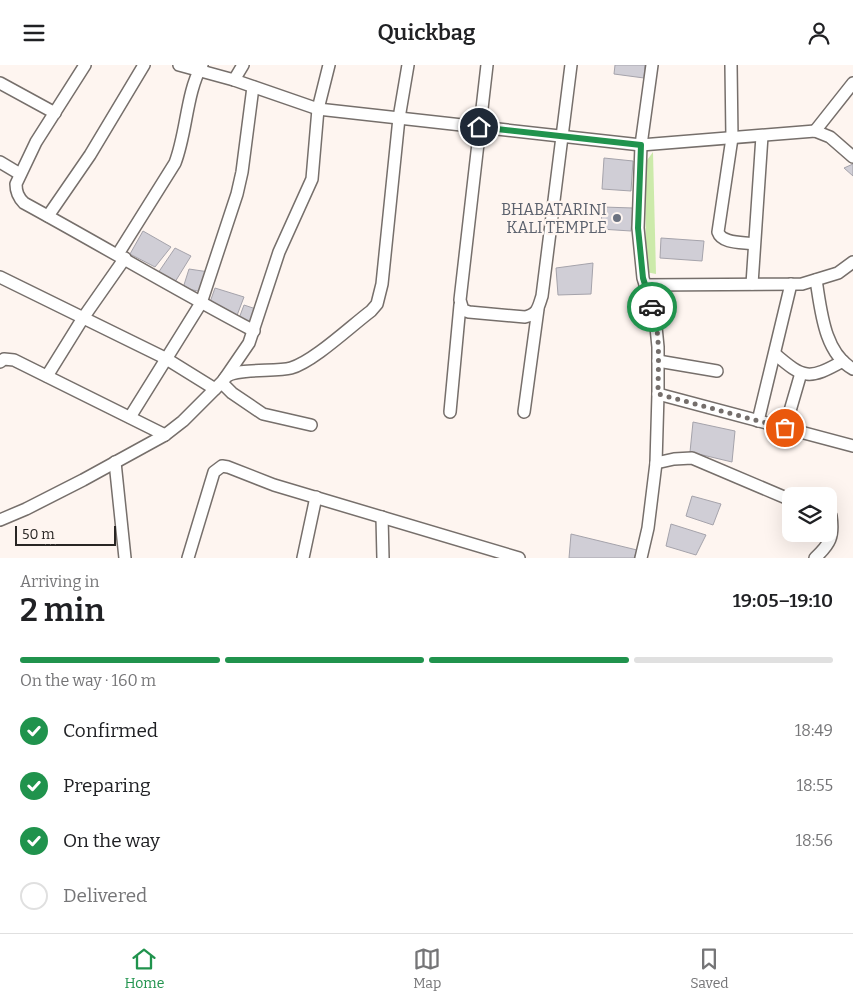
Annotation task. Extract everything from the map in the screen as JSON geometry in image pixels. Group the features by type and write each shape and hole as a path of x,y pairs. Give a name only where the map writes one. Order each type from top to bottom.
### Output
{"street":[{"path":"86,65 36,142 16,184 18,198 201,303 254,331"},
{"path":"48,216 90,155 144,65"},
{"path":"179,65 201,68 318,109 641,145 815,131 830,137 853,157"},
{"path":"234,80 242,65"},
{"path":"219,385 249,343 279,252 312,179 318,109 329,65"},
{"path":"0,520 26,509 164,435 183,421 226,376 235,372 281,370 298,365 310,358 370,311 377,303 382,284 400,118 408,65"},
{"path":"450,412 460,300 487,65"},
{"path":"524,412 538,309 542,296 571,65"},
{"path":"641,558 648,528 656,463 658,394 655,317 643,278 638,228 641,145 652,65"},
{"path":"731,65 732,138 719,236 725,240 754,244"},
{"path":"47,376 121,256 175,163 180,151 188,107 201,68"},
{"path":"0,83 54,113"},
{"path":"815,131 849,97 853,83"},
{"path":"130,417 201,303 237,194 242,172 253,87"},
{"path":"752,284 762,136"},
{"path":"0,162 20,174"},
{"path":"645,285 802,284 838,273 853,262"},
{"path":"0,277 219,385 222,383 232,393 263,414 311,425"},
{"path":"816,280 822,313 834,352 853,369"},
{"path":"758,421 790,284"},
{"path":"460,305 462,310 469,312 525,317 533,315 538,309"},
{"path":"775,354 793,369 807,375 816,375 843,361"},
{"path":"1,359 14,360 164,435"},
{"path":"658,361 717,371"},
{"path":"785,428 801,373"},
{"path":"658,394 853,447"},
{"path":"656,463 674,459 692,459 782,496"},
{"path":"115,462 125,558"},
{"path":"188,558 214,472 222,466 274,485 519,558"},
{"path":"304,558 316,497"},
{"path":"382,517 383,558"},
{"path":"815,558 830,542"}],"green space":[{"path":"653,152 656,274 646,272 645,163"}],"building":[{"path":"615,65 645,65 644,78 614,74"},
{"path":"604,158 633,161 631,191 602,189"},
{"path":"853,164 853,176 844,168"},
{"name":"BHABATARINI KALI TEMPLE","path":"603,207 633,208 631,231 600,229"},
{"path":"143,231 171,247 155,267 130,254"},
{"path":"661,238 704,241 702,261 660,258"},
{"path":"175,248 191,256 175,282 158,273"},
{"path":"593,263 591,294 558,295 556,268"},
{"path":"189,269 209,272 203,292 183,288"},
{"path":"215,288 244,297 236,318 209,305"},
{"path":"244,305 259,310 253,328 238,321"},
{"path":"693,422 735,431 732,462 690,452"},
{"path":"692,496 721,504 713,525 686,516"},
{"path":"671,524 706,535 696,555 666,546"},
{"path":"571,534 637,550 634,558 569,558"}],"way so far":[{"path":"652,307 658,347 658,394 785,428"}],"place":[{"name":"BHABATARINI KALI TEMPLE","path":"617,218"}],"route":[{"path":"479,127 641,145 638,228 643,278 652,307"}]}
